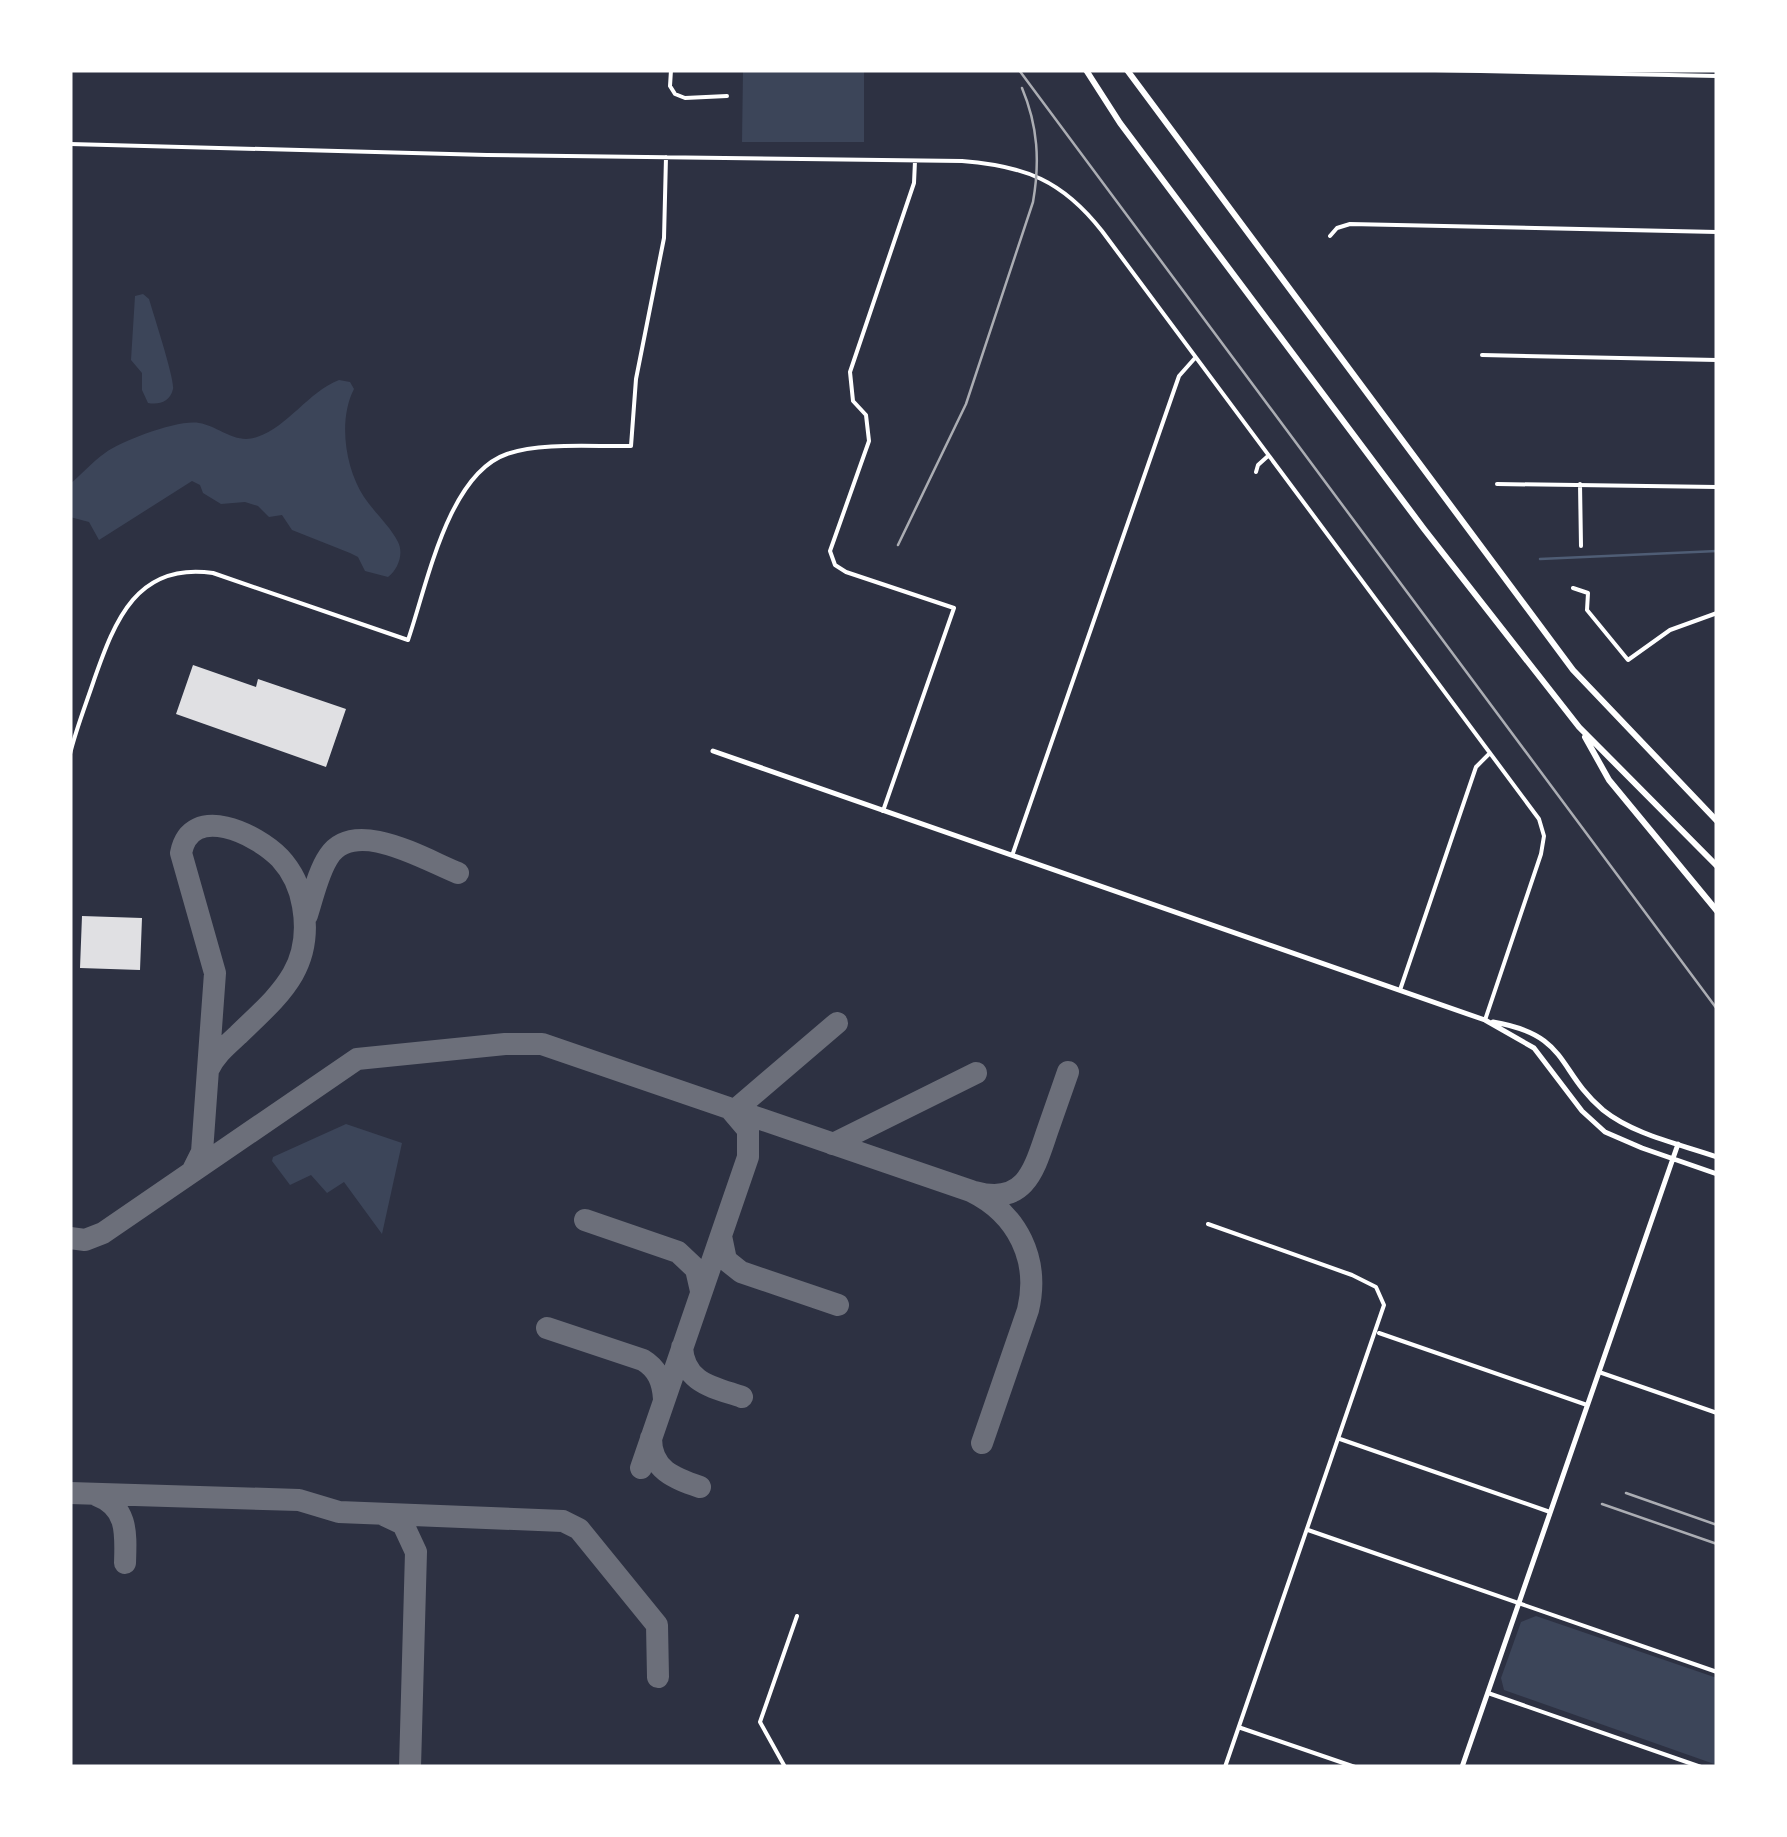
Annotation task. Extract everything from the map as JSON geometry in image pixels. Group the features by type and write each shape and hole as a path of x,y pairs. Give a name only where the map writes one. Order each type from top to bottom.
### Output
{"highway":[{"path":"1086,70 1131,137 1400,498 1579,727 1717,866"},
{"path":"1127,70 1573,670 1717,822"},
{"path":"1579,727 1610,780 1717,911"}],"street":[{"path":"670,70 670,86 675,94 685,98 727,96"},
{"path":"1435,70 1717,76"},
{"path":"70,144 915,160 1004,166 1055,185 1093,220 1533,808 1544,836 1541,854 1485,1020"},
{"path":"70,754 117,619 140,591 171,576 196,572 222,575 408,640 449,520 472,476 495,459 523,450 631,446 636,378 664,238 666,157"},
{"path":"883,811 954,608 846,572 835,565 830,551 869,441 866,415 854,401 850,372 914,183 915,160"},
{"path":"1330,236 1337,228 1350,224 1717,232"},
{"path":"1482,356 1717,360"},
{"path":"1012,856 1172,394 1179,376 1195,358"},
{"path":"1256,472 1268,456"},
{"path":"1497,484 1717,487"},
{"path":"1580,484 1581,546"},
{"path":"1573,588 1588,593 1586,610 1628,660 1670,630 1717,613"},
{"path":"714,751 1485,1020 1534,1048 1592,1122 1619,1140 1717,1174"},
{"path":"1399,990 1476,767 1490,753"},
{"path":"1485,1020 1512,1024 1542,1038 1558,1051 1603,1110 1633,1127 1717,1157"},
{"path":"1462,1767 1678,1144"},
{"path":"1208,1224 1352,1274 1376,1287 1384,1305 1225,1767"},
{"path":"1377,1332 1587,1405"},
{"path":"1599,1372 1717,1413"},
{"path":"1340,1439 1550,1512"},
{"path":"1308,1530 1717,1672"},
{"path":"785,1767 760,1722 797,1616"},
{"path":"1488,1693 1701,1767"},
{"path":"1239,1728 1355,1767"}],"shaded area":[{"path":"743,70 864,70 864,142 742,142"},
{"path":"143,294 149,299 173,383 164,402 148,403 142,390 142,373 131,360 135,296"},
{"path":"339,380 350,382 354,389 345,429 352,472 364,497 400,547 399,561 388,577 365,571 358,557 350,553 292,530 282,515 269,517 258,506 245,502 221,504 192,481 99,540 89,522 70,517 70,484 113,448 150,432 190,423 241,439 257,437"},
{"path":"346,1124 402,1143 382,1234 344,1182 327,1193 311,1175 290,1185 272,1161 273,1157"},
{"path":"1536,1616 1717,1678 1717,1765 1504,1690 1501,1678 1521,1622"}],"building":[{"path":"193,665 256,687 258,679 346,709 326,767 176,714"},
{"path":"82,916 142,918 140,970 80,968"}],"waterway":[{"path":"1540,559 1717,551"}],"taxiway":[{"path":"193,1170 202,1152 215,973 181,853 187,838 197,829 211,826 241,832 280,858 298,886 305,928 303,947 290,980 221,1051 208,1070"},
{"path":"307,915 329,856 341,845 355,840 391,845 458,873"},
{"path":"735,1110 837,1023"},
{"path":"70,1238 85,1240 103,1233 357,1059 542,1044 971,1191 1001,1212 1022,1240 1028,1256 1031,1291 982,1443"},
{"path":"975,1192 1006,1194 1025,1182 1068,1072"},
{"path":"833,1144 976,1073"},
{"path":"641,1468 748,1157 748,1130 731,1110"},
{"path":"585,1220 678,1252 696,1269 701,1291"},
{"path":"721,1236 726,1260 741,1272 838,1305"},
{"path":"547,1328 643,1360 659,1376 664,1399"},
{"path":"682,1347 694,1376 742,1397"},
{"path":"651,1438 660,1465 673,1476 700,1487"},
{"path":"70,1493 299,1500 339,1512 563,1521 579,1529 657,1625 658,1677"},
{"path":"96,1495 120,1514 125,1531 125,1563"},
{"path":"384,1515 403,1524 416,1552 410,1767"}],"railway":[{"path":"1019,70 1717,1009"},
{"path":"898,545 966,404 1033,202 1036,144 1022,88"},
{"path":"1626,1493 1717,1525"},
{"path":"1602,1504 1717,1544"}]}
